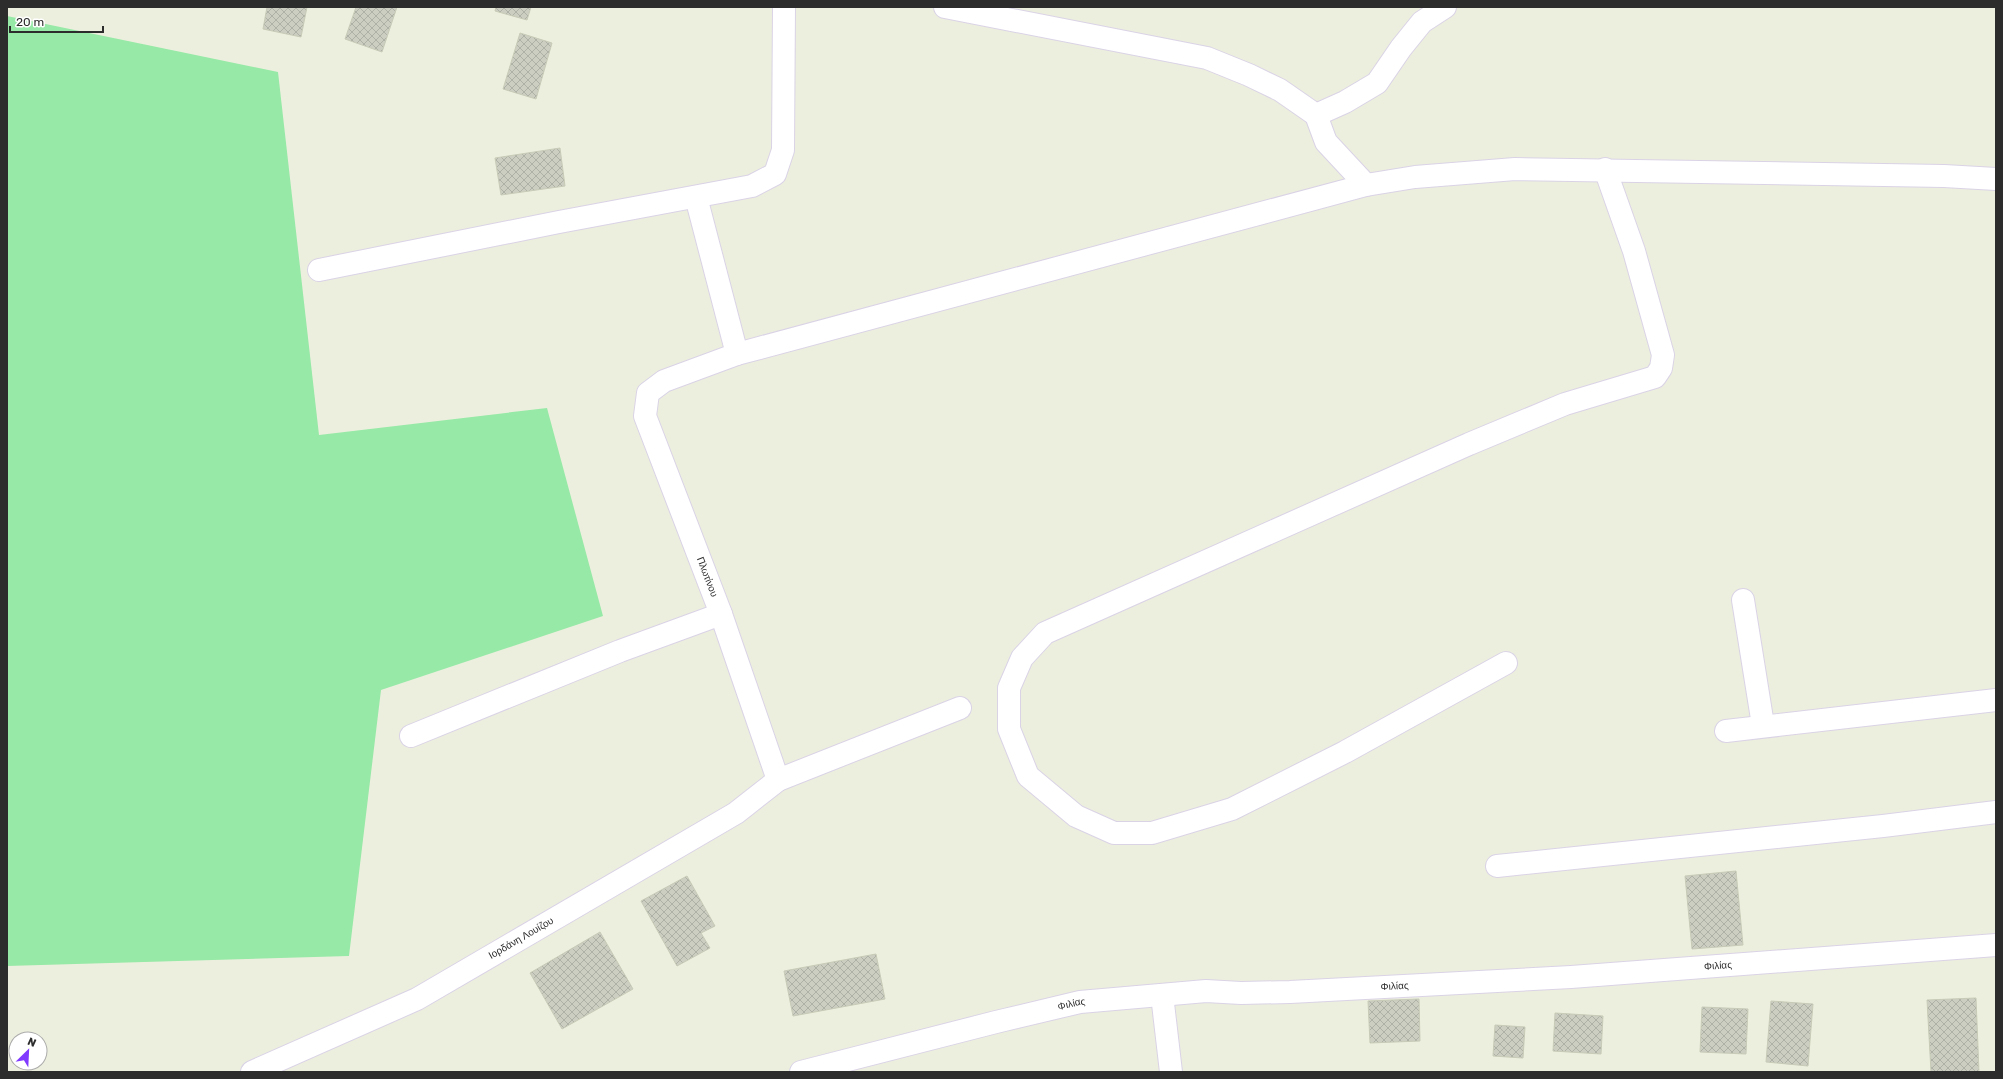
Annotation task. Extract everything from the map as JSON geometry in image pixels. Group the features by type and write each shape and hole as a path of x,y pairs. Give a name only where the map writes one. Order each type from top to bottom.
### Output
{"street":[{"path":"319,270 559,222 752,186 775,174 783,150 784,7"},
{"path":"945,7 1207,58 1249,75 1280,90 1316,115 1326,142 1366,185"},
{"path":"1316,115 1345,102 1376,83 1422,22 1445,7"},
{"name":"Πλωτίνου","path":"778,780 721,614 645,416 648,393 664,381 737,354 1366,185 1415,177 1514,169 1605,169 1944,176 1996,179"},
{"path":"1506,663 1346,752 1232,809 1152,833 1114,833 1076,816 1028,776 1010,729 1009,688 1022,658 1045,633 1476,441 1565,404 1655,377 1661,368 1663,355 1634,251 1605,169"},
{"path":"696,197 737,354"},
{"path":"1743,600 1763,725"},
{"path":"411,736 620,651 721,614"},
{"path":"1726,731 1763,725 1996,700"},
{"name":"Ιορδάνη Λουίζου","path":"252,1072 417,999 736,813 778,780 960,708"},
{"path":"1497,866 1883,826 1996,812"},
{"name":"Φιλίας","path":"801,1072 1080,1002 1206,991 1241,993 1290,992 1571,977 1996,945"},
{"path":"1162,995 1170,1072"}],"green space":[{"path":"7,16 278,72 319,435 547,408 603,616 381,690 349,956 7,966"}],"building":[{"path":"267,7 307,7 301,37 263,29"},
{"path":"356,7 397,7 382,52 345,39"},
{"path":"496,7 531,7 527,20 495,11"},
{"path":"520,33 552,43 536,99 503,89"},
{"path":"560,148 565,186 501,195 495,158"},
{"path":"1736,871 1743,945 1692,949 1685,876"},
{"path":"687,876 715,926 701,933 710,948 677,966 641,901"},
{"path":"600,932 633,989 562,1029 530,973"},
{"path":"876,954 885,999 793,1016 784,971"},
{"path":"1976,998 1979,1072 1931,1072 1927,1000"},
{"path":"1419,999 1420,1041 1370,1043 1368,1001"},
{"path":"1771,1001 1813,1004 1808,1066 1766,1062"},
{"path":"1702,1007 1748,1009 1746,1054 1700,1052"},
{"path":"1555,1013 1603,1016 1601,1054 1553,1051"},
{"path":"1495,1025 1525,1027 1523,1058 1493,1056"}]}
